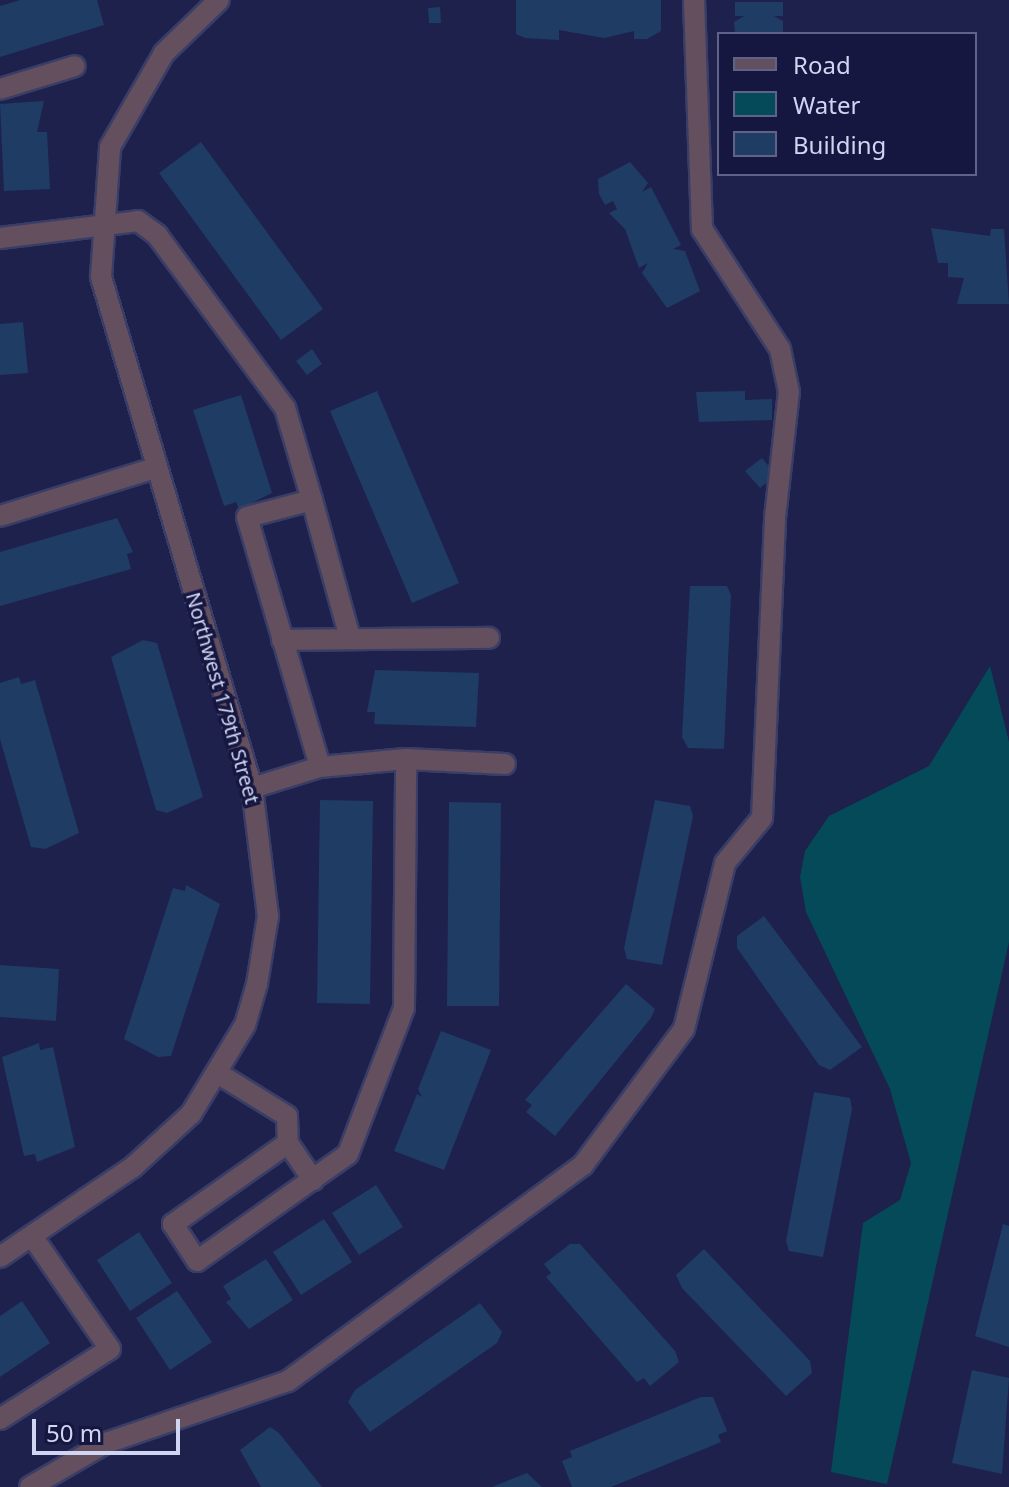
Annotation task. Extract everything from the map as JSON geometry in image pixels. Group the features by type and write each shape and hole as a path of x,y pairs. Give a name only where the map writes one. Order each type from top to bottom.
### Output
{"street":[{"name":"Northwest 179th Street","path":"0,1257 161,1144 219,1074 245,1025 268,916 252,788 101,277 100,222 110,147 164,53 219,0"},
{"path":"30,1487 106,1443 288,1381 583,1165 684,1029 725,863 762,818 775,518 789,392 780,349 702,229 694,0"},
{"path":"0,89 75,66"},
{"path":"0,238 100,222 138,221 157,235 285,408 350,638"},
{"path":"0,516 155,468"},
{"path":"312,500 247,517 320,767"},
{"path":"282,640 489,638"},
{"path":"252,788 320,767 406,759 505,764"},
{"path":"288,1143 173,1224 197,1261 348,1154 404,1008 406,759"},
{"path":"219,1074 287,1116 288,1143 313,1180"},
{"path":"0,1419 110,1349 32,1236"}],"water":[{"path":"990,666 1009,742 1009,942 887,1484 831,1472 863,1223 900,1200 911,1163 890,1089 806,912 800,877 805,851 829,816 929,766"}],"building":[{"path":"20,0 97,0 104,25 0,57 0,6"},
{"path":"516,0 661,0 661,31 647,39 634,39 634,31 604,38 559,30 559,40 525,38 516,34"},
{"path":"735,2 783,2 783,16 774,16 783,21 783,32 735,32 734,22 744,16 735,16"},
{"path":"440,7 441,23 429,23 428,8"},
{"path":"44,101 37,132 47,132 50,189 4,191 0,104"},
{"path":"201,142 323,309 281,340 159,173"},
{"path":"630,162 648,183 642,192 651,187 681,245 673,249 685,251 700,291 667,308 642,273 648,263 639,268 625,229 609,213 617,209 613,201 605,205 599,194 598,179"},
{"path":"931,228 990,236 991,229 1004,229 1009,304 957,304 964,278 948,277 948,263 938,263"},
{"path":"23,322 28,373 0,375 0,324"},
{"path":"312,349 322,364 307,375 296,361"},
{"path":"377,391 459,583 412,603 330,411"},
{"path":"745,391 745,400 772,399 772,420 699,422 696,392"},
{"path":"241,395 272,493 239,509 236,502 224,506 193,410"},
{"path":"762,458 776,475 760,488 745,471"},
{"path":"117,518 133,552 127,554 131,569 0,606 0,552"},
{"path":"690,586 727,586 731,595 724,749 688,748 682,737"},
{"path":"143,640 157,643 203,797 167,813 156,810 111,657"},
{"path":"375,670 479,673 476,727 374,724 375,712 367,712"},
{"path":"19,677 21,684 35,680 79,833 45,849 31,847 0,739 0,683"},
{"path":"320,800 373,801 370,1004 317,1003"},
{"path":"655,800 690,806 693,816 662,965 627,959 624,948"},
{"path":"449,802 501,803 499,1006 447,1006"},
{"path":"186,885 220,904 171,1056 158,1057 124,1039 173,888 185,891"},
{"path":"764,916 862,1047 830,1070 819,1065 737,948 737,936"},
{"path":"0,965 59,969 56,1021 0,1017"},
{"path":"626,984 655,1009 651,1018 555,1136 526,1112 532,1105 525,1100"},
{"path":"441,1031 491,1050 444,1170 394,1151 417,1094 422,1097 418,1089"},
{"path":"39,1043 40,1050 53,1047 75,1147 37,1162 35,1154 24,1156 2,1057"},
{"path":"814,1092 850,1098 852,1109 823,1257 789,1251 786,1241"},
{"path":"376,1185 403,1227 359,1255 332,1213"},
{"path":"324,1219 352,1262 301,1295 273,1252"},
{"path":"1003,1224 1009,1226 1009,1347 975,1336"},
{"path":"139,1232 172,1283 130,1311 97,1260"},
{"path":"570,1244 580,1244 675,1351 679,1362 650,1386 644,1378 637,1382 546,1277 551,1273 544,1264"},
{"path":"704,1249 810,1361 812,1373 786,1396 682,1288 676,1275"},
{"path":"266,1259 293,1300 249,1329 226,1302 231,1299 223,1286"},
{"path":"177,1291 212,1342 170,1370 136,1318"},
{"path":"22,1301 50,1343 0,1377 0,1316"},
{"path":"480,1303 502,1332 497,1343 370,1432 348,1402 355,1390"},
{"path":"972,1370 1009,1378 1002,1474 952,1463"},
{"path":"701,1397 713,1397 727,1431 718,1435 721,1442 611,1487 572,1487 562,1461 572,1457 570,1451"},
{"path":"270,1427 279,1433 322,1487 261,1487 240,1450"},
{"path":"527,1473 542,1487 492,1487"}]}
